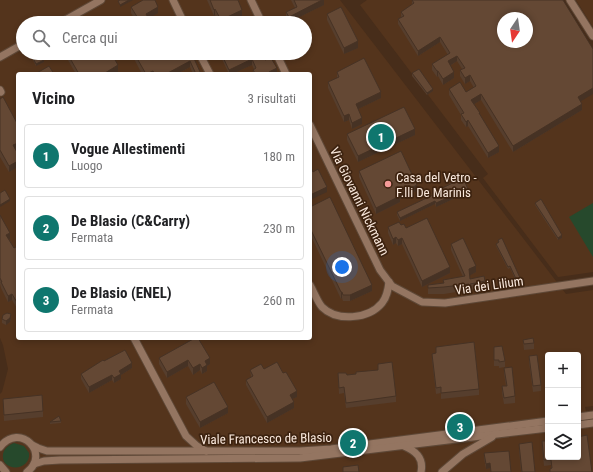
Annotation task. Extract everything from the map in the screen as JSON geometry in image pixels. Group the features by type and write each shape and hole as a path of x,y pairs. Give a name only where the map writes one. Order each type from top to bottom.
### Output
{"street":[{"path":"72,16 101,0"},
{"path":"173,0 181,16"},
{"path":"251,0 259,16"},
{"path":"570,0 593,36"},
{"path":"0,57 16,48"},
{"path":"203,60 209,72"},
{"path":"279,60 285,72"},
{"name":"Via Giovanni Nickmann","path":"312,129 380,270 391,284"},
{"name":"Via dei Lilium","path":"391,284 422,302 445,303 593,281"},
{"path":"312,289 317,300 329,312 336,315 349,317 368,314 378,307 387,295 391,284"},
{"path":"135,340 186,436 197,446 208,452"},
{"path":"581,417 593,415"},
{"name":"Viale Francesco de Blasio","path":"0,447 8,439 18,437 29,441 32,445 38,448 47,451 300,452 545,421"},
{"path":"581,425 591,424"},
{"name":"Viale Francesco de Blasio","path":"34,464 44,461 60,460 300,458 545,428"},
{"path":"442,472 463,454 495,435"},
{"path":"27,472 34,464 36,457 32,445"},
{"path":"404,446 412,450 422,459 421,472"},
{"path":"0,465 6,472"}],"shaded area":[{"path":"0,0 340,0 566,294 593,290 593,406 585,407 589,425 593,427 593,472 0,472 0,394 2,392 8,369 0,338"},
{"path":"367,0 559,0 593,55 593,272 558,277 483,178 488,174 360,5"},
{"path":"576,0 593,0 593,27"}],"green space":[{"path":"593,203 593,257 569,217"},
{"path":"14,443 24,446 29,453 28,459 25,464 21,466 10,467 3,460 3,454 4,450"}],"building":[{"path":"129,0 120,5 118,1"},
{"path":"143,0 155,0 158,7 146,14 147,16 137,16 131,7"},
{"path":"210,0 238,0 242,10 229,16 219,16 215,9 214,10"},
{"path":"294,0 322,0 288,16 286,12 297,7"},
{"path":"412,0 563,0 593,49 593,88 578,97 582,104 513,146 481,94 471,100 499,146 488,153 468,120 466,122 461,114 464,113 449,89 460,82 466,92 476,86 470,75 465,78 460,70 465,68 457,56 448,61 454,72 443,79 432,64 450,53 440,37 418,51 398,19 404,16 401,12 414,3"},
{"path":"341,7 358,41 344,48 327,14"},
{"path":"364,58 381,92 356,104 362,118 352,123 349,114 344,116 328,82 339,77 337,72"},
{"path":"34,60 44,60 36,64"},
{"path":"71,60 115,60 118,65 107,72 78,72"},
{"path":"138,60 195,60 200,72 195,72 190,61 170,72 145,72"},
{"path":"224,60 250,60 229,70"},
{"path":"252,60 272,60 277,68 269,72 254,72 253,70 256,68"},
{"path":"49,66 53,72 38,72"},
{"path":"419,69 433,89 427,93 412,73"},
{"path":"3,97 16,121 16,144 13,145 16,150 16,162 9,166 0,150 0,99"},
{"path":"404,107 415,129 358,156 347,134"},
{"name":"Casa del Vetro - F.lli De Marinis","path":"401,151 417,185 399,194 400,196 376,208 359,171"},
{"path":"318,169 327,187 312,194 312,170 313,172"},
{"path":"463,178 468,189 436,203 435,201 400,218 397,212 433,195 432,193"},
{"path":"5,190 10,199 0,205 0,193"},
{"path":"330,197 372,285 350,295 343,295 312,232 312,206"},
{"path":"541,199 562,235 558,238 535,203"},
{"path":"0,215 10,233 6,235 14,248 16,247 16,301 12,294 8,296 0,278"},
{"path":"427,218 450,267 422,281 402,238 398,240 396,237 393,239 388,227 399,222 401,225 404,224 406,228"},
{"path":"463,238 476,266 469,269 470,279 484,276 485,281 470,284 470,286 469,284 428,288 428,285 444,283 443,280 465,276 451,244"},
{"path":"502,238 521,280 517,281 510,266 508,267 496,244 499,242 498,240"},
{"path":"7,313 11,314 10,318 6,321 2,319 3,315"},
{"path":"533,338 534,343 524,344 523,340"},
{"path":"191,340 199,340 210,358 205,361 207,365 202,368 200,364 193,368 188,360 167,372 159,358"},
{"path":"474,342 479,389 441,393 441,387 436,388 432,354 436,353 436,347"},
{"path":"502,346 505,361 499,362 499,360 494,360 494,347"},
{"path":"125,350 132,363 119,371 121,374 114,378 112,375 89,387 81,374 103,360 104,361"},
{"path":"537,355 541,385 533,386 529,356"},
{"path":"277,362 283,373 286,372 297,391 290,395 294,402 267,417 246,380 253,376 250,370 261,364 264,369"},
{"path":"392,362 396,396 346,403 344,387 339,388 338,373 346,373 347,375 356,374 356,372 378,370 378,364"},
{"path":"512,367 515,396 504,398 502,386 507,386 504,368"},
{"path":"214,382 228,407 200,422 186,397"},
{"path":"42,395 43,411 4,415 3,399"},
{"path":"59,416 61,421 50,422"},
{"path":"587,435 592,472 550,472 550,469 552,468 551,460 581,460 581,436"},
{"path":"542,441 545,441 545,460 544,460"},
{"path":"532,442 535,472 522,472 519,444"},
{"path":"509,451 511,472 491,472 490,463 486,464 484,453"},
{"path":"358,465 359,472 343,472 343,467"}],"place":[{"name":"Vogue Allestimenti","path":"381,137"},
{"name":"Casa del Vetro - F.lli De Marinis","path":"388,184"},
{"name":"De Blasio (ENEL)","path":"460,427"},
{"name":"De Blasio (C&Carry)","path":"353,443"}]}
